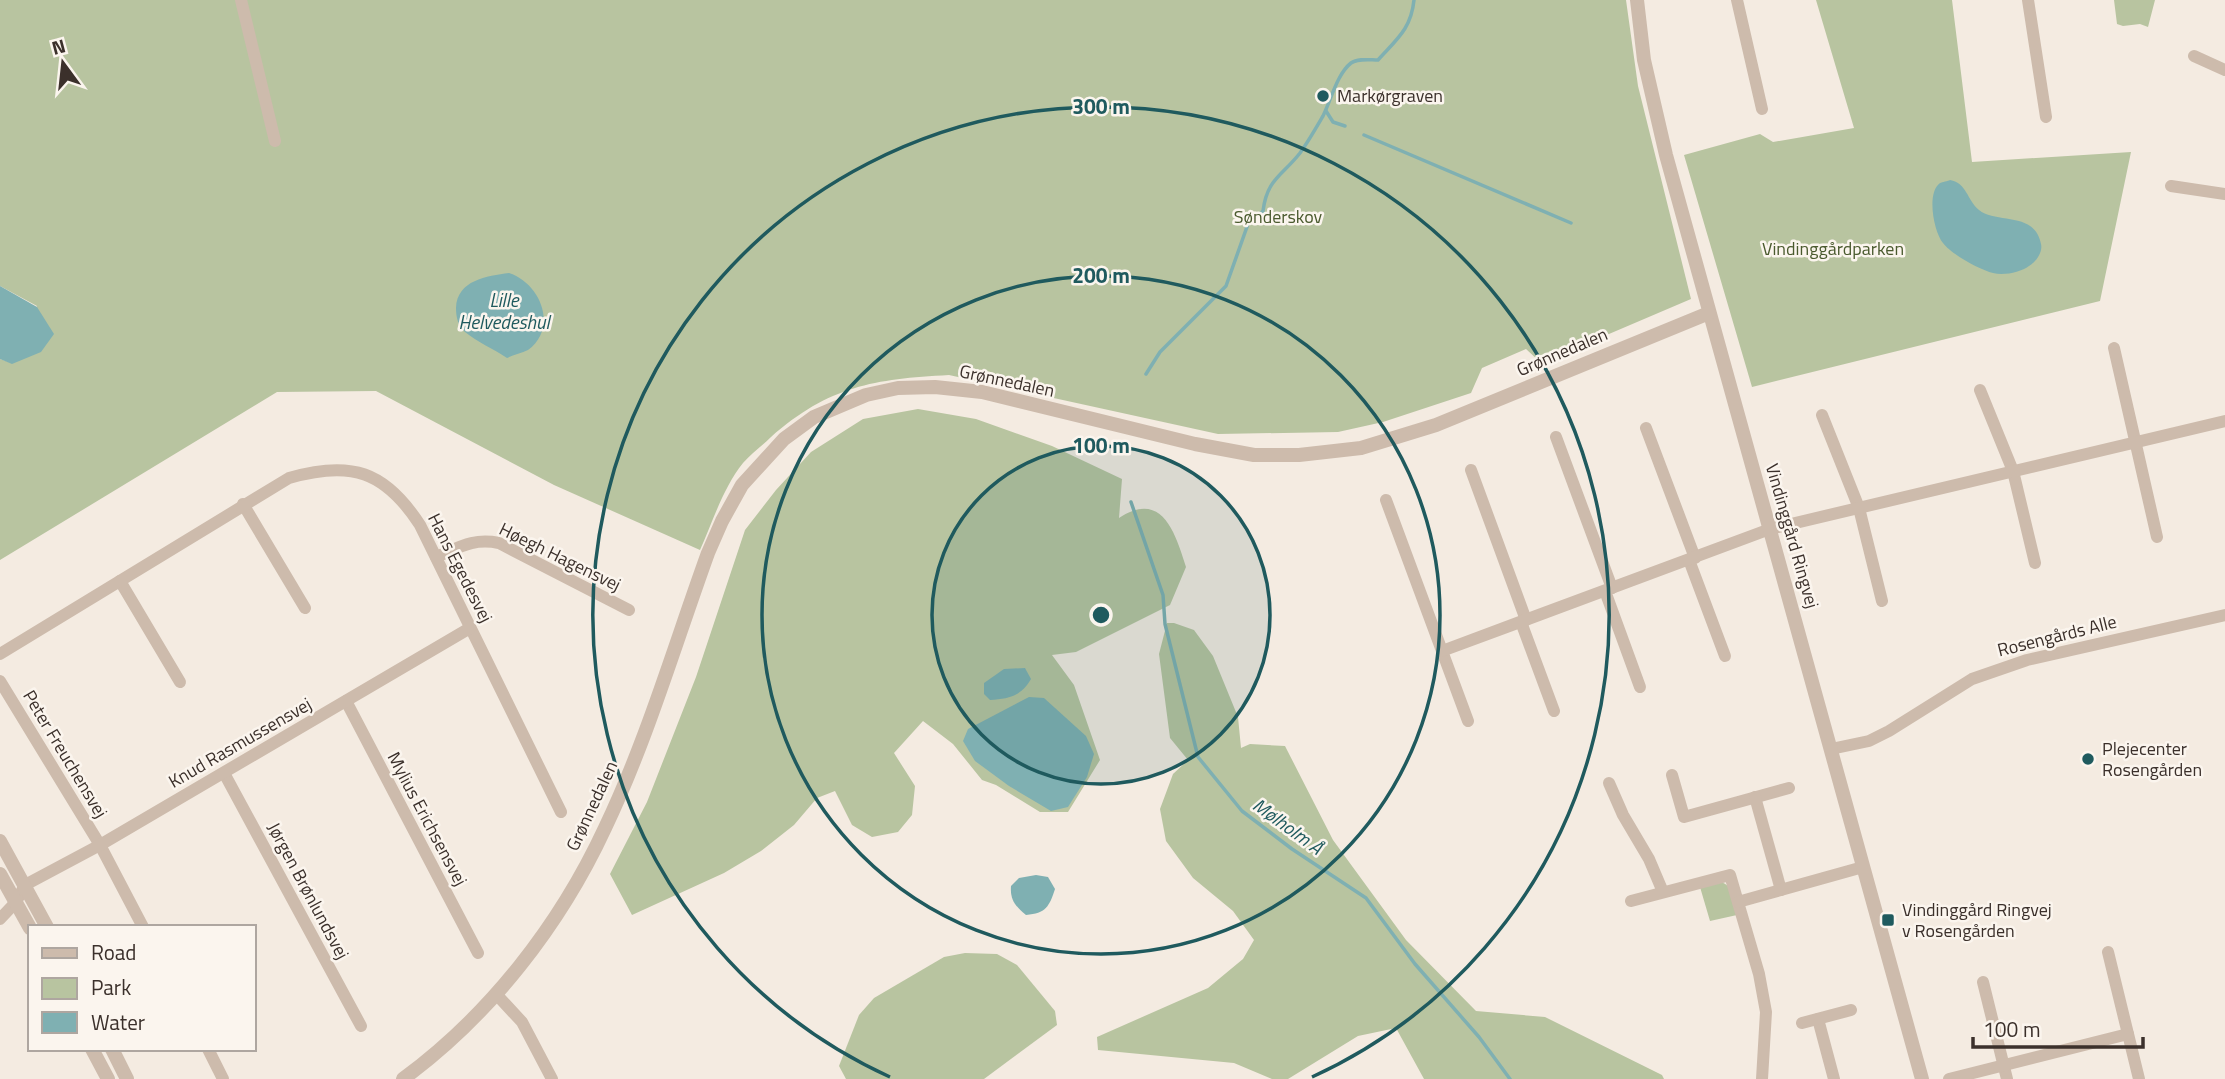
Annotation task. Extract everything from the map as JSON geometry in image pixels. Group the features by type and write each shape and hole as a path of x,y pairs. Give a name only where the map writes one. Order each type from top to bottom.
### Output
{"street":[{"path":"241,0 275,141"},
{"name":"Vindinggård Ringvej","path":"1637,0 1650,92 1922,1079"},
{"path":"1737,0 1762,109"},
{"path":"2028,0 2046,117"},
{"path":"2194,56 2225,70"},
{"path":"2171,186 2225,194"},
{"name":"Grønnedalen","path":"403,1079 448,1043 496,994 555,918 605,829 631,768 722,521 742,485 764,459 784,439 814,417 866,395 898,388 935,387 982,392 1195,444 1254,455 1299,455 1361,448 1436,425 1709,313"},
{"path":"2114,348 2157,537"},
{"path":"1980,390 2013,471 2035,564"},
{"path":"1822,415 1859,508 1882,601"},
{"path":"1442,651 1770,529 2225,421"},
{"path":"1647,428 1725,656"},
{"path":"1556,438 1640,687"},
{"name":"Hans Egedesvej","path":"0,654 289,478 316,470 341,469 366,475 388,487 405,502 436,557 561,812"},
{"path":"1471,470 1554,711"},
{"path":"1386,500 1468,722"},
{"path":"243,504 305,608"},
{"name":"Høegh Hagensvej","path":"436,557 469,542 484,540 499,543 629,610"},
{"path":"120,580 180,682"},
{"name":"Rosengårds Alle","path":"1831,749 1879,736 1949,692 2001,668 2225,615"},
{"name":"Knud Rasmussensvej","path":"25,885 224,774 470,628"},
{"name":"Peter Freuchensvej","path":"0,681 100,845 142,925"},
{"name":"Mylius Erichsensvej","path":"346,701 478,953"},
{"name":"Jørgen Brønlundsvej","path":"224,774 361,1026"},
{"path":"1672,775 1684,817 1788,788"},
{"path":"1609,783 1623,815 1643,834 1663,892"},
{"path":"1755,797 1781,890"},
{"path":"0,841 46,925"},
{"path":"1738,902 1863,867"},
{"path":"0,874 28,925"},
{"path":"1631,901 1730,875 1759,974 1766,1013 1762,1079"},
{"path":"0,919 16,902 25,885"},
{"path":"2108,952 2139,1079"},
{"path":"1983,982 2007,1079"},
{"path":"496,994 522,1022 552,1079"},
{"path":"1802,1023 1851,1010"},
{"path":"1818,1018 1835,1079"},
{"path":"1949,1079 2127,1034"},
{"path":"93,1051 108,1079"},
{"path":"113,1051 127,1079"},
{"path":"209,1051 223,1079"}],"green space":[{"name":"Sønderskov","path":"0,0 1626,0 1638,86 1691,299 1541,363 1526,349 1482,368 1471,393 1383,422 1338,432 1218,434 949,375 898,379 854,388 813,406 749,456 730,483 700,550 554,485 376,391 277,392 0,560 0,359 12,363 37,306 0,286"},
{"name":"Vindinggårdparken","path":"1816,0 1952,0 1972,162 2131,152 2100,301 1752,387 1684,155 1760,134 1773,142 1854,128"},
{"path":"2114,0 2155,0 2148,27 2140,24 2117,24"},
{"path":"918,409 976,419 1052,446 1122,479 1119,518 1146,509 1156,512 1171,529 1186,567 1170,605 1076,652 1052,655 1074,685 1100,760 1068,812 1040,812 996,785 982,780 953,744 923,721 894,753 915,786 912,815 898,832 872,837 852,825 835,791 817,798 794,825 761,851 724,873 632,915 610,874 647,802 696,677 745,530 776,490 811,452 863,419"},
{"path":"1167,623 1194,630 1213,656 1238,717 1241,748 1250,744 1285,746 1333,840 1406,940 1476,1011 1545,1017 1662,1075 1664,1079 1424,1079 1396,1028 1358,1036 1288,1079 1272,1079 1234,1063 1098,1050 1097,1037 1208,988 1243,959 1254,940 1233,911 1193,878 1166,841 1160,809 1173,774 1188,760 1170,738 1159,654"},
{"path":"1719,882 1728,886 1737,915 1710,921 1700,887"},
{"path":"965,953 997,954 1017,965 1055,1011 1057,1025 984,1079 846,1079 839,1066 859,1015 874,998 944,957"}],"water":[{"path":"1950,180 1963,188 1979,210 2023,222 2031,227 2041,244 2040,253 2034,262 2017,272 1997,274 1959,257 1947,247 1937,230 1932,203 1936,188 1940,183"},
{"name":"Lille Helvedeshul","path":"509,273 520,278 537,296 544,318 537,340 528,350 507,358 465,332 458,321 456,308 467,285 483,278"},
{"path":"0,286 37,307 54,334 41,352 12,364 0,359"},
{"path":"1025,668 1031,679 1019,693 990,700 984,694 984,683 1004,669"},
{"path":"1029,697 1044,698 1086,736 1094,754 1087,777 1068,807 1051,811 1009,786 975,761 963,741 968,729"},
{"path":"1036,875 1048,877 1055,889 1046,908 1026,915 1014,902 1011,886 1019,878"}],"waterway":[{"name":"Mølholm Å","path":"1146,374 1160,352 1226,286 1248,224 1263,211 1272,185 1309,140 1346,68 1354,61 1378,60 1406,26 1414,0"},
{"path":"1326,111 1333,122 1345,126"},
{"path":"1364,135 1571,223"},
{"name":"Mølholm Å","path":"1131,502 1163,595 1165,624 1198,757 1242,811 1292,849 1366,898 1415,964 1479,1037 1510,1079"}],"place":[{"name":"Markørgraven","path":"1323,96"},
{"name":"Plejecenter Rosengården","path":"2088,759"},
{"name":"Vindinggård Ringvej v Rosengården","path":"1888,920"}]}
